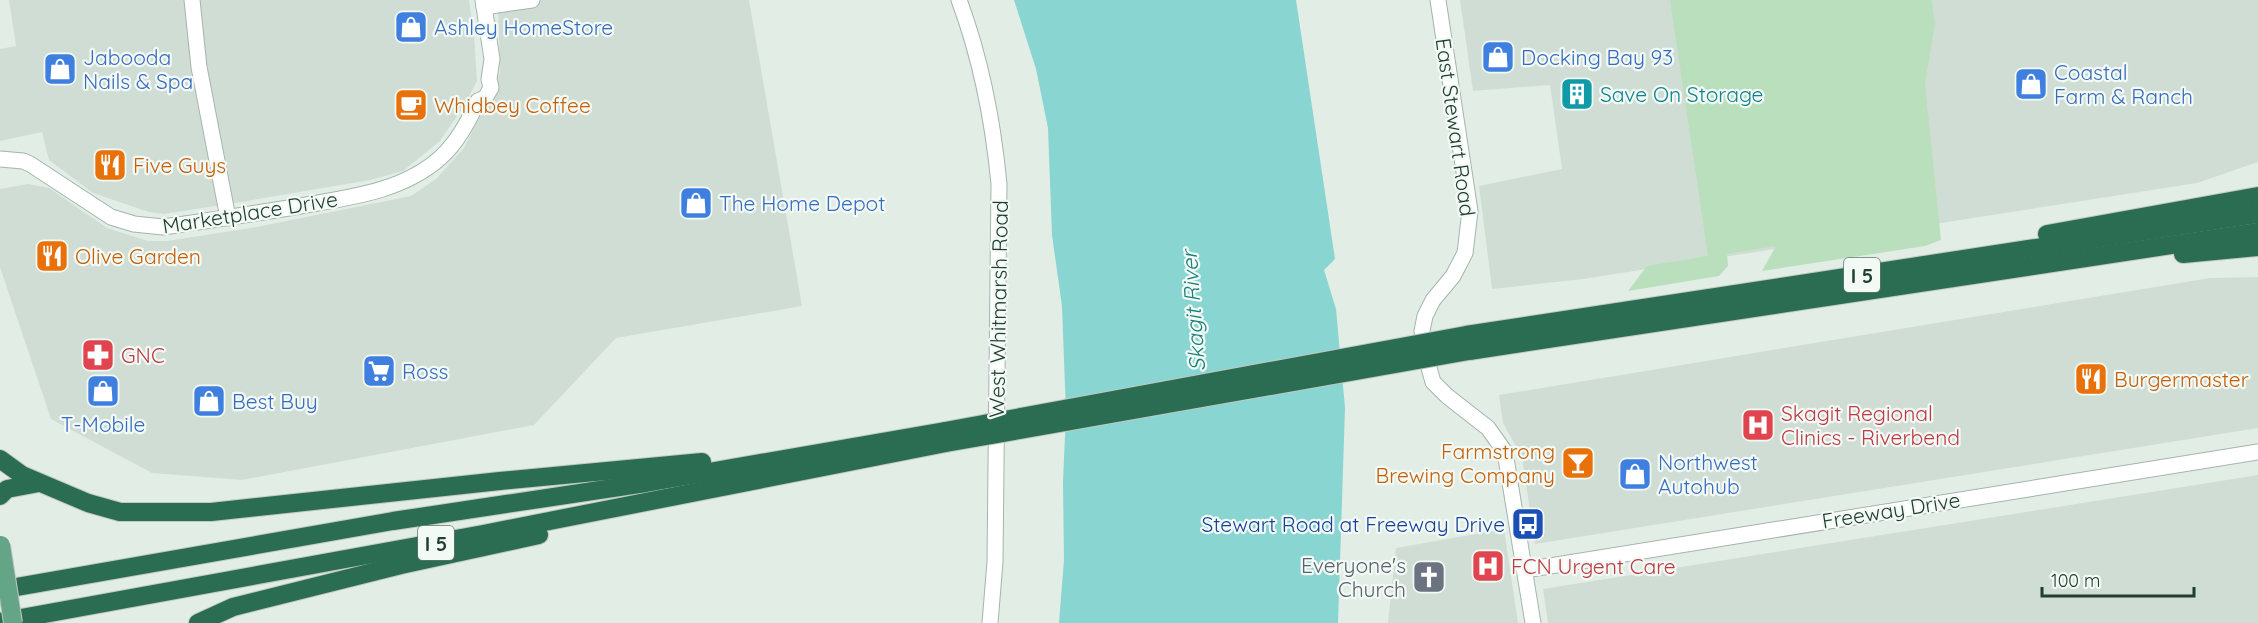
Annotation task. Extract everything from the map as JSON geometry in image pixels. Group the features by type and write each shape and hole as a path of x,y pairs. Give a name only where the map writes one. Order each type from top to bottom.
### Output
{"highway":[{"path":"1848,277 1936,255 2258,196"},
{"name":"I 5","path":"0,590 393,521 646,483 790,458 945,437 1848,277 2258,214"},
{"name":"I 5","path":"1467,343 2025,267 2258,231"},
{"path":"2025,267 2258,248"},
{"name":"I 5","path":"0,622 483,534 871,458 945,437"},
{"path":"0,459 12,470 40,483 88,503 120,512 212,512 523,478 699,462 790,458"},
{"path":"198,623 233,608 390,568 651,511 871,458"},
{"path":"0,496 7,489 40,483"}],"main road":[{"path":"1,545 13,623"}],"street":[{"path":"192,0 199,67 228,218"},
{"path":"484,4 532,0"},
{"name":"West Whitmarsh Road","path":"959,0 993,125 999,184 994,562 990,623"},
{"name":"East Stewart Road","path":"1438,0 1470,212 1465,253 1453,276 1433,300 1425,316 1422,331 1424,350 1433,382 1488,428 1505,452 1533,623"},
{"name":"Marketplace Drive","path":"0,159 30,164 111,217 163,227 346,198 389,187 411,178 439,159 454,144 478,101 485,98 491,88 489,80 492,59 484,4"},
{"name":"Freeway Drive","path":"1525,570 2258,452"}],"shaded area":[{"path":"9,0 469,0 477,81 465,104 440,141 403,171 370,180 247,201 164,214 149,212 93,193 49,160 42,132 0,141 0,49 16,46"},
{"path":"498,0 749,0 802,306 616,338 534,425 242,480 152,473 51,419 0,267 0,189 28,184 49,188 107,228 148,241 167,241 251,228 411,196 436,179 464,148 487,103 500,73"},
{"path":"1460,0 2258,0 2258,162 2197,183 1583,279 1492,289 1479,186 1562,169 1550,85 1473,91"},
{"path":"2258,277 2258,428 1535,544 1522,457 1503,423 1499,395 2210,278"},
{"path":"2258,475 2258,623 1548,623 1543,589"},
{"path":"1504,529 1518,623 1388,623 1396,548"}],"green space":[{"path":"1670,0 1932,0 1935,24 1925,84 1941,240 1925,246 1762,271 1776,246 1727,254 1728,266 1719,276 1628,291 1647,266 1708,256"}],"water":[{"name":"Skagit River","path":"1014,0 1296,0 1335,259 1324,270 1336,309 1345,408 1338,623 1059,623 1064,560 1063,482 1066,413 1062,306 1052,235 1048,128 1036,69"}],"place":[{"name":"Ashley HomeStore","path":"411,27"},
{"name":"Docking Bay 93","path":"1498,57"},
{"name":"Jabooda Nails & Spa","path":"60,69"},
{"name":"Coastal Farm & Ranch","path":"2031,84"},
{"name":"Save On Storage","path":"1577,94"},
{"name":"Whidbey Coffee","path":"411,105"},
{"name":"Five Guys","path":"110,165"},
{"name":"The Home Depot","path":"696,203"},
{"name":"Olive Garden","path":"52,256"},
{"name":"GNC","path":"98,355"},
{"name":"Ross","path":"379,371"},
{"name":"Burgermaster","path":"2091,379"},
{"name":"T-Mobile","path":"103,391"},
{"name":"Best Buy","path":"209,401"},
{"name":"Skagit Regional Clinics - Riverbend","path":"1758,425"},
{"name":"Farmstrong Brewing Company","path":"1578,463"},
{"name":"Northwest Autohub","path":"1635,474"},
{"name":"Stewart Road at Freeway Drive","path":"1528,524"},
{"name":"FCN Urgent Care","path":"1488,566"},
{"name":"Everyone's Church","path":"1429,577"}]}
